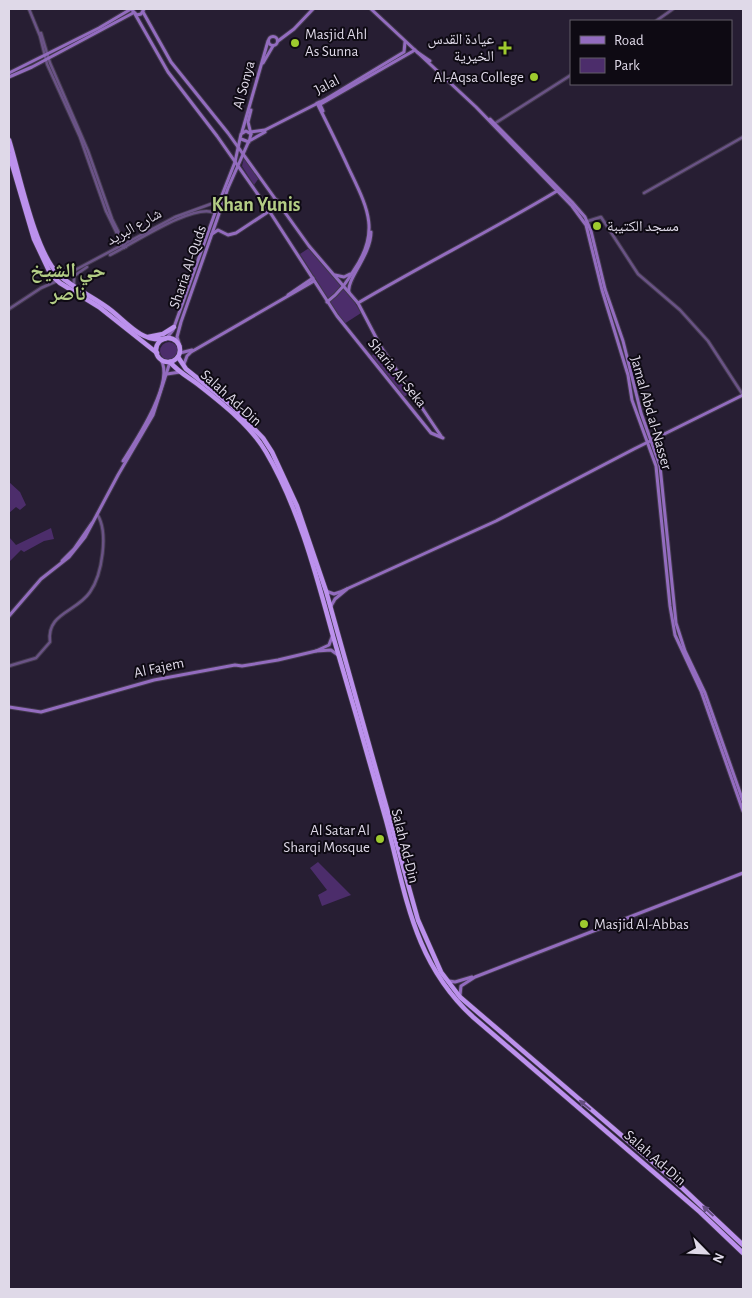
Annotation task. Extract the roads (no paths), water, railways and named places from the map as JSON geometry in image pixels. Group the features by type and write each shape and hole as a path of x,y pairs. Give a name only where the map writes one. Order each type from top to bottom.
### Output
{"highway":[{"path":"9,140 39,251 51,275 74,285 94,297 119,320 157,353 161,360 170,362 179,355 180,346 174,340 145,338 119,320 95,303 60,279"},
{"path":"9,154 24,199"},
{"path":"145,338 163,334 174,328"},
{"path":"157,353 157,345 165,339"},
{"name":"Salah Ad-Din","path":"179,355 184,366 231,405 263,438 272,452 309,548 413,903 415,921 446,980 460,997 693,1197 743,1244"},
{"name":"Salah Ad-Din","path":"170,362 242,423 260,443 304,532"},
{"name":"Salah Ad-Din","path":"309,548 326,591 407,903 439,979 455,1001 688,1202 743,1253"},
{"path":"407,903 410,906 413,903"},
{"path":"620,1143 620,1138 624,1139"},
{"path":"688,1202 693,1200 693,1197"}],"main road":[{"name":"Al Sonya","path":"250,141 248,122 264,62 273,46 294,29 313,9"},
{"name":"Jamal Abd al-Nasser","path":"371,9 494,124 572,202 586,222 602,290 625,365 632,400 651,441 662,476 676,623 685,651 706,692 743,801"},
{"path":"9,75 47,57 132,11 144,11"},
{"name":"Sharia Al-Seka","path":"132,11 168,72 270,211 344,327 431,433 443,438 381,348 358,303 309,246 239,148 171,62 144,11"},
{"path":"268,41 273,36 278,41"},
{"name":"Al Sonya","path":"241,137 268,41 273,46"},
{"name":"Jalal","path":"250,141 318,104 404,52 405,41"},
{"name":"Jalal","path":"241,137 265,130 318,104 416,51"},
{"path":"318,104 367,211 369,230 367,245 341,292 327,302"},
{"path":"318,104 366,200 370,213 369,248 349,283 349,292"},
{"name":"Jamal Abd al-Nasser","path":"494,124 586,222"},
{"path":"241,137 250,141"},
{"name":"Sharia Al-Quds","path":"180,346 179,329 236,163 241,137"},
{"name":"Sharia Al-Quds","path":"165,339 174,328 219,201 236,163 250,141"},
{"path":"358,303 424,265 494,229 557,191"},
{"path":"267,207 274,206 277,200"},
{"path":"212,235 218,230 228,235 236,233 280,204"},
{"path":"333,274 344,277 352,273"},
{"path":"179,355 186,354 314,280"},
{"path":"184,366 185,359 191,352 314,280"},
{"path":"9,615 40,578 74,549 92,523 120,466 150,418 164,371 161,360"},
{"path":"9,615 41,579 78,547 150,422 170,362"},
{"path":"167,374 181,372"},
{"path":"326,591 334,594 450,544 743,395"},
{"name":"Jamal Abd al-Nasser","path":"651,441 658,479 673,629 684,658 701,691 743,811"},
{"path":"330,606 347,589"},
{"path":"316,651 330,644 333,634"},
{"path":"316,651 333,650 340,657"},
{"name":"Al Fajem","path":"9,706 41,712 154,680 236,664 256,664 316,651"},
{"path":"446,980 455,982 475,977 743,873"},
{"path":"460,997 461,986 475,977"}],"street":[{"path":"30,9 47,57 80,137 106,211 125,246"},
{"path":"657,20 673,9"},
{"path":"494,124 570,76"},
{"path":"233,141 236,142 241,137"},
{"path":"644,193 743,137"},
{"name":"شارع البريد","path":"74,285 73,279 76,274 175,217 219,201"},
{"name":"شارع البريد","path":"9,309 60,279 182,216 203,211 215,213"},
{"path":"586,222 601,217 638,274 680,310 708,341 743,395"},
{"path":"9,666 36,658 50,642 49,632 54,620 91,591 102,560 103,545 100,519 97,514"}],"place":[{"name":"Masjid Ahl As Sunna","path":"295,43"},
{"name":"عيادة القدس الخيرية","path":"505,48"},
{"name":"Al-Aqsa College","path":"534,77"},
{"name":"مسجد الكتيبة","path":"597,226"},
{"name":"Al Satar Al Sharqi Mosque","path":"380,839"},
{"name":"Masjid Al-Abbas","path":"584,924"}],"district":[{"name":"Khan Yunis","path":"256,205"},
{"name":"حي الشيخ ناصر","path":"68,282"}]}
